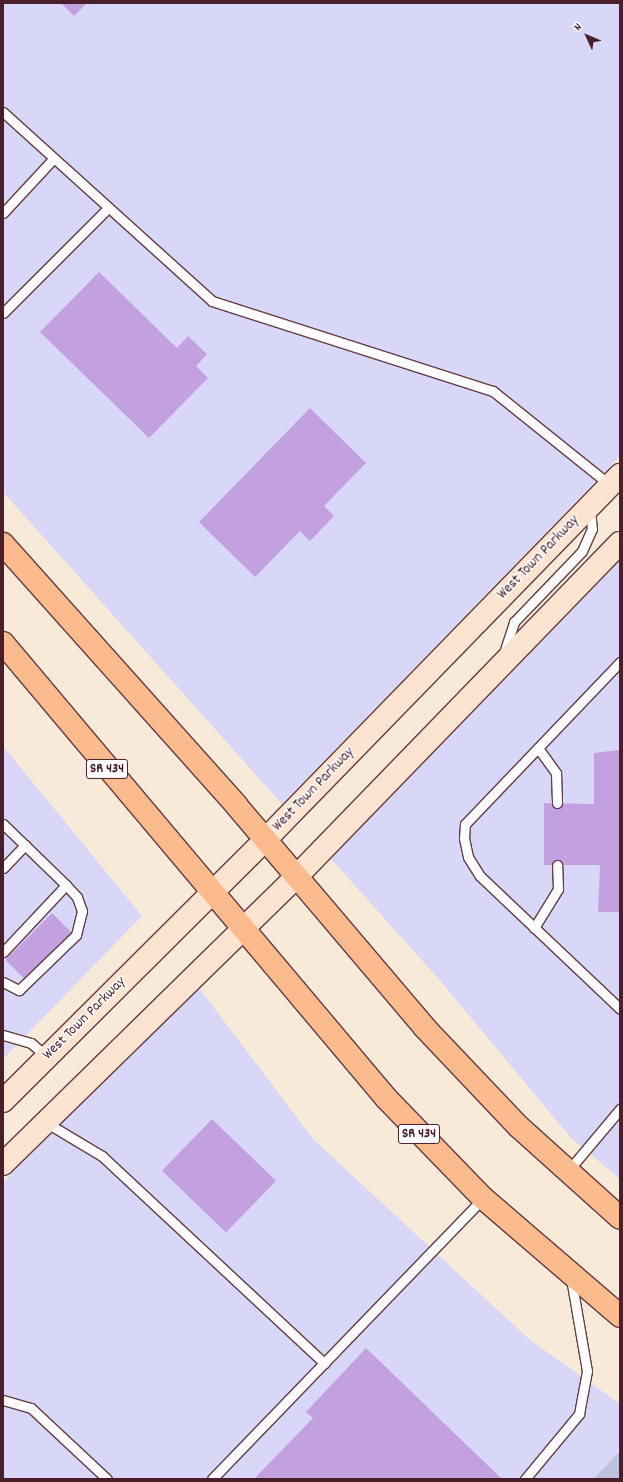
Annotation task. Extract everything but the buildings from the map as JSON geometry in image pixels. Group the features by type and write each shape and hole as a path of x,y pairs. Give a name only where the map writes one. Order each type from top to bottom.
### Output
{"main road":[{"name":"West Town Parkway","path":"3,1101 264,841 615,480"},
{"path":"3,1164 242,928 296,877 620,543"},
{"path":"3,544 296,877 425,1028 479,1087 567,1172 620,1218"},
{"name":"SR 434","path":"3,643 211,894 242,928 386,1098 483,1198 570,1275 620,1316"}],"lane":[{"path":"4,114 212,301 493,391 615,480"},
{"path":"3,213 53,159"},
{"path":"3,313 108,208"},
{"path":"500,666 514,622 582,551 592,529 590,506"},
{"path":"620,662 465,824 464,838 468,857 480,876 620,1009"},
{"path":"538,748 556,773 557,803"},
{"path":"3,824 77,897 82,911 76,935 19,990 3,982"},
{"path":"3,868 25,845"},
{"path":"534,928 558,889 557,864"},
{"path":"3,952 66,885"},
{"path":"3,1035 31,1043 47,1056"},
{"path":"567,1172 620,1109"},
{"path":"45,1122 102,1156 324,1364"},
{"path":"212,1479 483,1198"},
{"path":"525,1479 579,1414 587,1371 570,1275"},
{"path":"3,1400 31,1408 107,1479"}],"shaded area":[{"path":"3,3 620,3 620,456 282,804 3,492"},
{"path":"620,561 620,1179 571,1138 437,977 331,859"},
{"path":"3,746 142,916 3,1059"},
{"path":"199,988 313,1139 530,1340 620,1404 620,1451 593,1479 3,1479 3,1182"},
{"path":"620,1451 620,1479 593,1479"}]}
